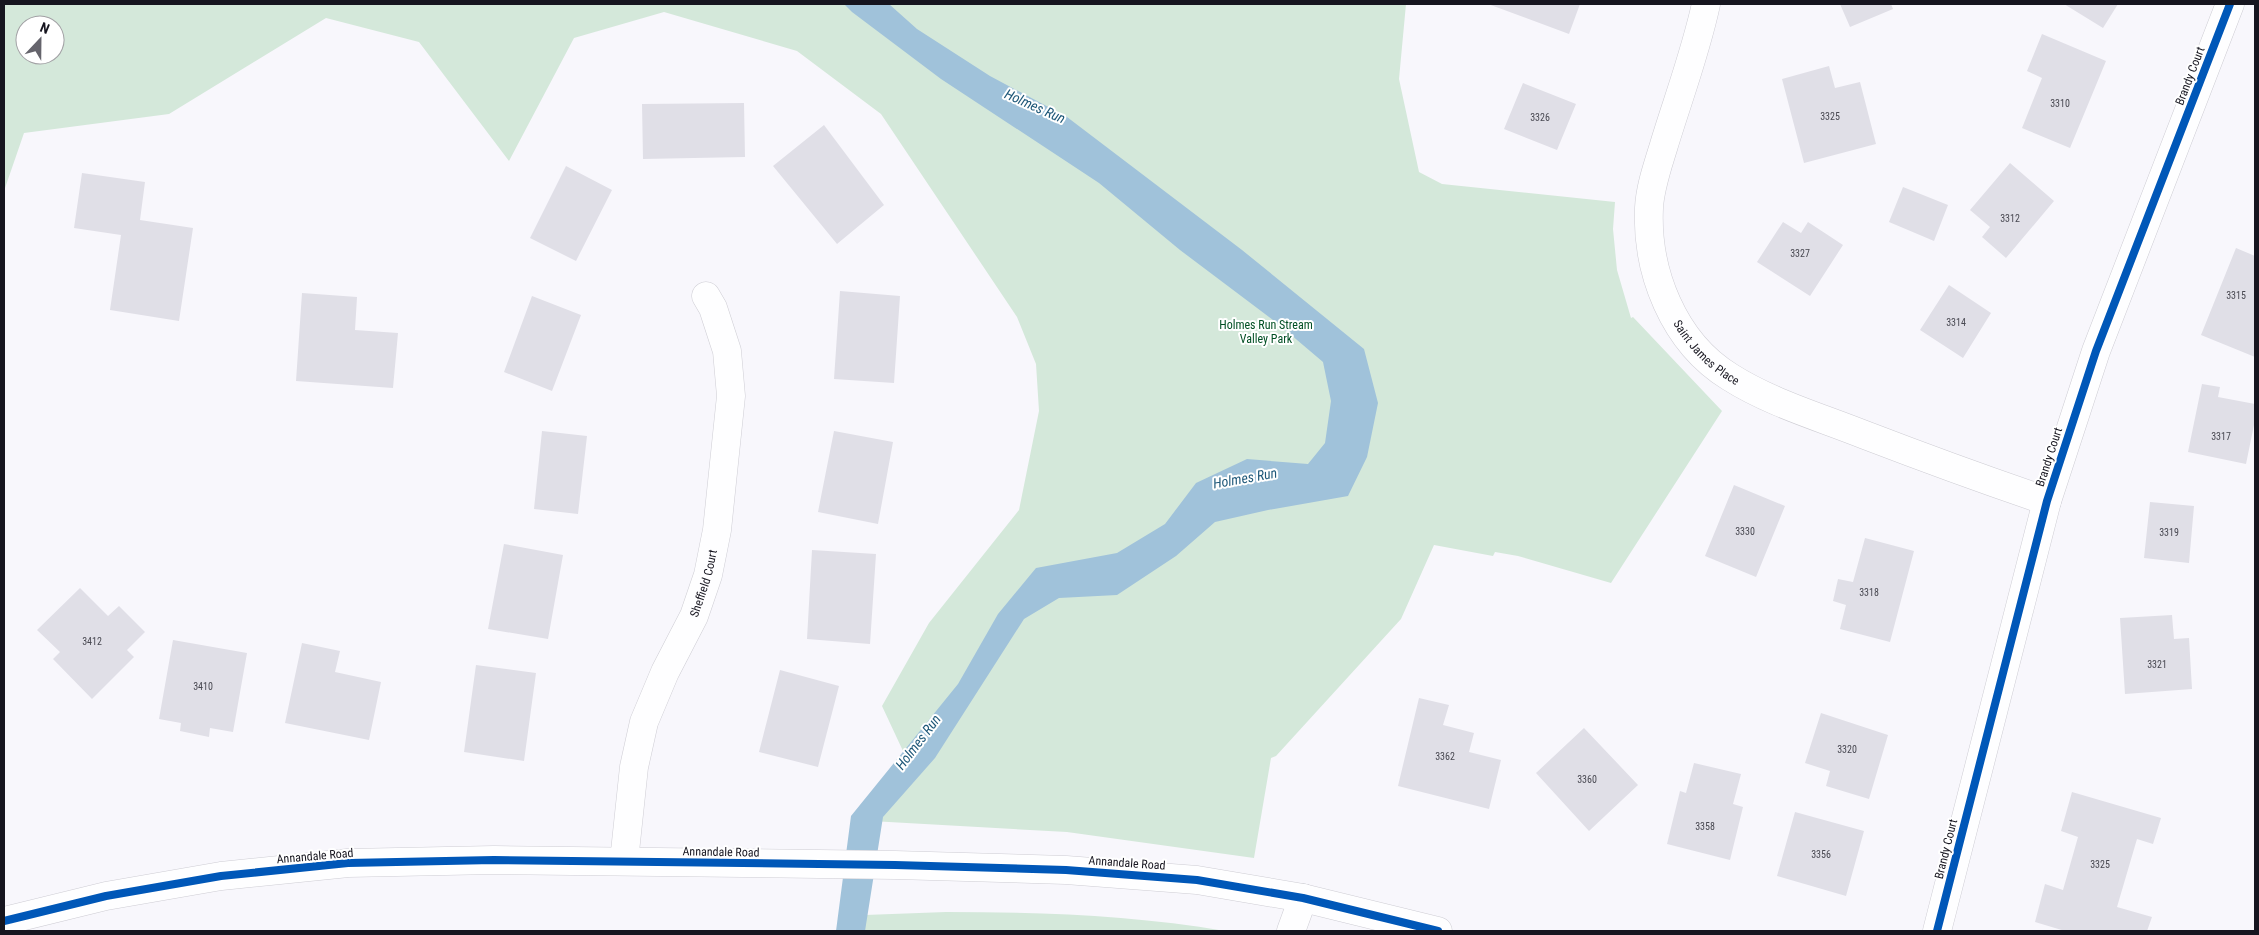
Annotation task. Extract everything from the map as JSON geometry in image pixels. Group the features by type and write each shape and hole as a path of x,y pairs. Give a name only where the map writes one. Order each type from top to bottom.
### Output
{"street":[{"name":"Saint James Place","path":"1706,4 1657,168 1649,205 1648,242 1658,282 1675,320 1700,351 1728,376 1763,395 1969,474 2046,500"},
{"name":"Brandy Court","path":"1937,931 2046,500 2096,352 2230,4"},
{"name":"Sheffield Court","path":"624,861 634,767 644,722 665,672 694,616 708,574 717,530 732,396 727,351 713,308 706,296"},
{"name":"Annandale Road","path":"4,921 106,896 221,876 348,863 494,860 895,865 1066,870 1197,880 1303,898 1438,931"},
{"path":"1291,931 1303,898"}],"green space":[{"name":"Holmes Run Stream Valley Park","path":"4,4 1406,4 1399,79 1419,172 1442,184 1615,202 1613,229 1617,270 1631,318 1633,317 1722,411 1611,583 1518,556 1495,552 1493,556 1434,545 1401,619 1276,756 1271,758 1254,858 1067,832 871,821 918,755 903,751 882,706 929,623 1019,510 1039,411 1036,364 1017,317 881,114 797,51 664,12 574,38 509,161 419,42 326,18 169,114 24,133 4,191"},
{"path":"946,912 1121,918 1225,931 857,931 865,915"}],"water":[{"name":"Holmes Run","path":"844,4 889,4 917,29 990,76 1067,117 1242,250 1364,349 1378,403 1367,457 1348,496 1268,510 1215,522 1176,556 1117,595 1059,598 1024,619 935,758 883,817 865,931 836,931 851,816 958,684 998,614 1036,568 1117,553 1165,524 1196,483 1247,459 1308,464 1325,443 1331,401 1323,362 1277,323 1180,250 1099,183 941,79"}],"building":[{"path":"1488,4 1580,4 1569,34"},
{"path":"1840,4 1891,4 1893,9 1850,27"},
{"path":"2064,4 2118,4 2103,28"},
{"path":"2042,34 2106,61 2070,148 2022,128 2042,78 2027,71"},
{"path":"1829,66 1835,88 1860,82 1876,144 1804,163 1782,79"},
{"path":"1523,83 1576,104 1557,150 1504,129"},
{"path":"744,103 745,157 643,159 642,104"},
{"path":"824,125 884,205 837,244 773,166"},
{"path":"2010,163 2054,201 2006,258 1982,237 1990,227 1970,210"},
{"path":"566,166 612,190 576,261 530,238"},
{"path":"82,173 145,182 140,220 193,228 179,321 110,310 121,235 74,228"},
{"path":"1903,187 1948,205 1934,241 1889,222"},
{"path":"1783,222 1801,233 1808,222 1843,245 1810,296 1757,262"},
{"path":"2236,248 2255,256 2255,357 2201,335"},
{"path":"1949,285 1991,313 1963,358 1920,330"},
{"path":"840,291 900,296 894,383 834,379"},
{"path":"302,293 357,297 355,330 398,333 393,388 296,381"},
{"path":"532,296 581,315 552,391 504,372"},
{"path":"2202,384 2220,387 2218,397 2255,404 2255,420 2246,464 2188,452"},
{"path":"542,431 587,436 578,514 534,509"},
{"path":"834,431 893,442 878,524 818,512"},
{"path":"1734,485 1785,506 1756,577 1705,556"},
{"path":"2150,502 2194,506 2189,563 2144,558"},
{"path":"1865,538 1914,551 1890,642 1840,629 1846,605 1833,601 1838,579 1853,582"},
{"path":"504,544 563,555 548,639 488,629"},
{"path":"812,550 876,554 870,644 807,639"},
{"path":"80,588 108,616 119,606 145,632 127,650 134,657 92,699 53,659 60,652 37,630"},
{"path":"2172,615 2174,639 2189,638 2192,689 2125,694 2120,618"},
{"path":"173,640 247,653 233,732 210,728 209,737 180,731 181,723 159,719"},
{"path":"302,643 340,651 335,672 381,682 369,740 285,723"},
{"path":"476,665 536,673 524,761 464,752"},
{"path":"780,670 839,686 818,767 759,752"},
{"path":"1419,698 1449,705 1443,725 1474,733 1469,752 1501,760 1489,809 1398,786"},
{"path":"1821,713 1888,735 1869,799 1826,786 1830,771 1805,763"},
{"path":"1584,728 1638,785 1589,831 1536,773"},
{"path":"1694,763 1741,774 1733,804 1743,807 1730,860 1667,844 1680,791 1686,793"},
{"path":"2072,792 2161,818 2153,844 2137,839 2117,907 2152,917 2147,931 2065,931 2035,922 2045,884 2063,890 2078,837 2061,831"},
{"path":"1795,812 1864,831 1846,896 1777,876"}],"cycle path":[{"path":"1937,931 2047,501 2096,351 2230,4"},
{"path":"4,921 106,896 221,876 348,863 494,860 895,865 1066,870 1197,880 1303,898 1438,931"}]}
